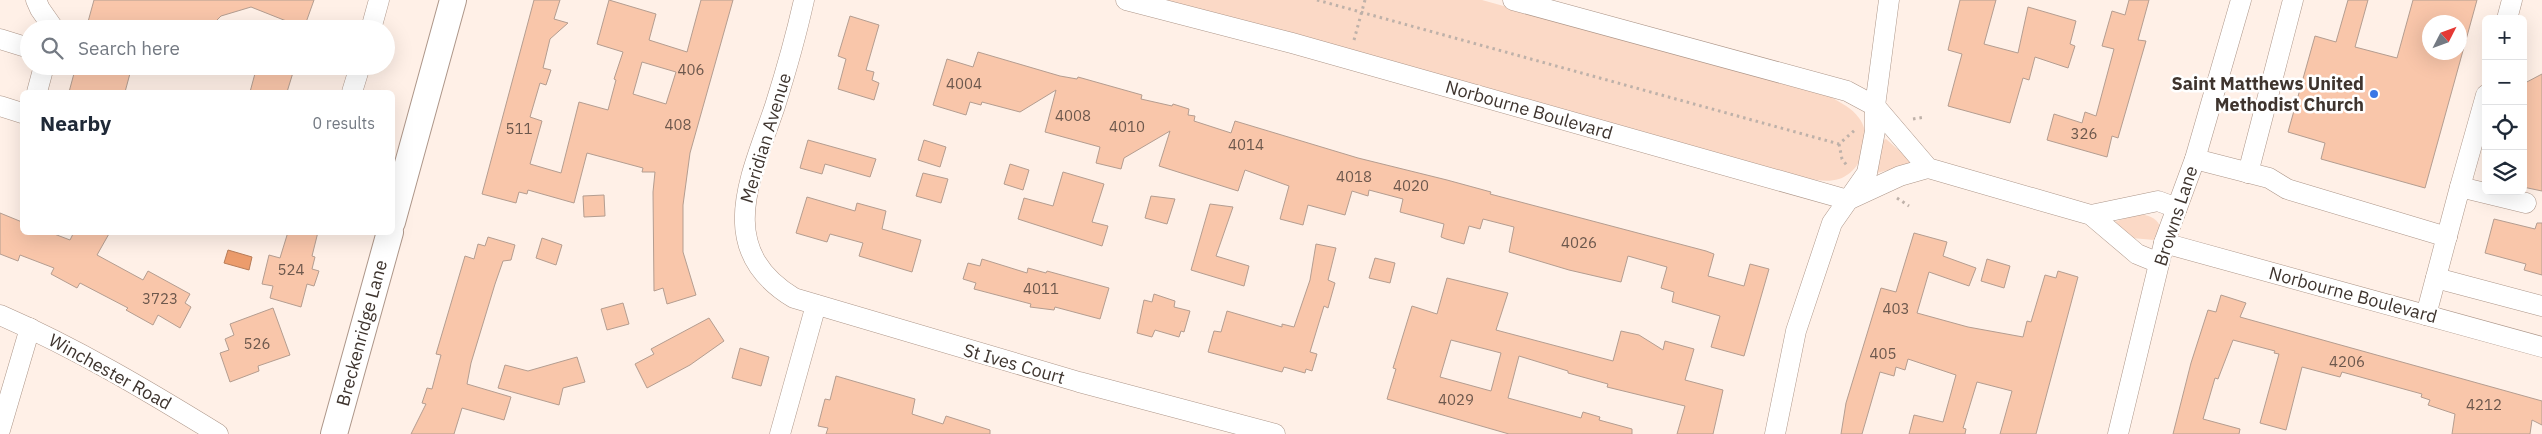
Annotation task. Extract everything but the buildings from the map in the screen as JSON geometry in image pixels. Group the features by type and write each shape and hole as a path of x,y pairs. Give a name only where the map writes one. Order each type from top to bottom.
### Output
{"main road":[{"path":"395,203 397,190 453,0"},
{"name":"Breckenridge Lane","path":"334,434 389,235"}],"street":[{"path":"36,0 48,20"},
{"path":"373,20 379,0"},
{"name":"Meridian Avenue","path":"762,274 748,248 744,232 743,211 749,183 789,62 804,0"},
{"name":"Norbourne Boulevard","path":"1126,0 1349,59 1848,200"},
{"path":"1513,0 1847,91 1875,106 1928,168"},
{"path":"1776,434 1796,331 1832,223 1867,173 1875,131 1875,106 1889,0"},
{"name":"Browns Lane","path":"2118,434 2164,243 2195,158 2241,0"},
{"path":"2248,172 2293,0"},
{"path":"2508,15 2512,0"},
{"path":"0,39 20,45"},
{"path":"38,90 42,75"},
{"path":"353,90 357,75"},
{"path":"2426,315 2483,105"},
{"path":"0,106 20,112"},
{"path":"2195,158 2269,178 2287,189 2447,237"},
{"path":"1848,200 1900,176 1928,168 2091,215 2137,254 2159,264"},
{"path":"2460,188 2526,203"},
{"path":"2091,215 2158,201 2177,208"},
{"name":"Norbourne Boulevard","path":"2164,243 2542,347"},
{"name":"St Ives Court","path":"762,274 778,289 794,298 816,305 1079,382 1275,434"},
{"path":"2436,278 2542,306"},
{"path":"780,434 816,305"},
{"name":"Winchester Road","path":"0,315 30,328 149,391 218,434"},
{"path":"0,430 30,328"}],"path":[{"path":"1317,0 1839,144"},
{"path":"1349,59 1365,0"},
{"path":"1839,144 1848,134 1863,126"},
{"path":"1839,144 1842,159 1851,170"}],"shaded area":[{"path":"1158,0 1482,0 1831,97 1850,109 1859,118 1863,126 1865,144 1859,161 1847,175 1839,179 1827,181 1807,178"},
{"path":"1886,139 1911,161 1911,164 1877,173 1883,140"},
{"path":"2138,214 2151,217 2160,226 2154,240 2132,238 2114,222"},
{"path":"228,250 252,257 249,270 224,263"}],"place":[{"name":"Saint Matthews United Methodist Church","path":"2374,94"}]}
